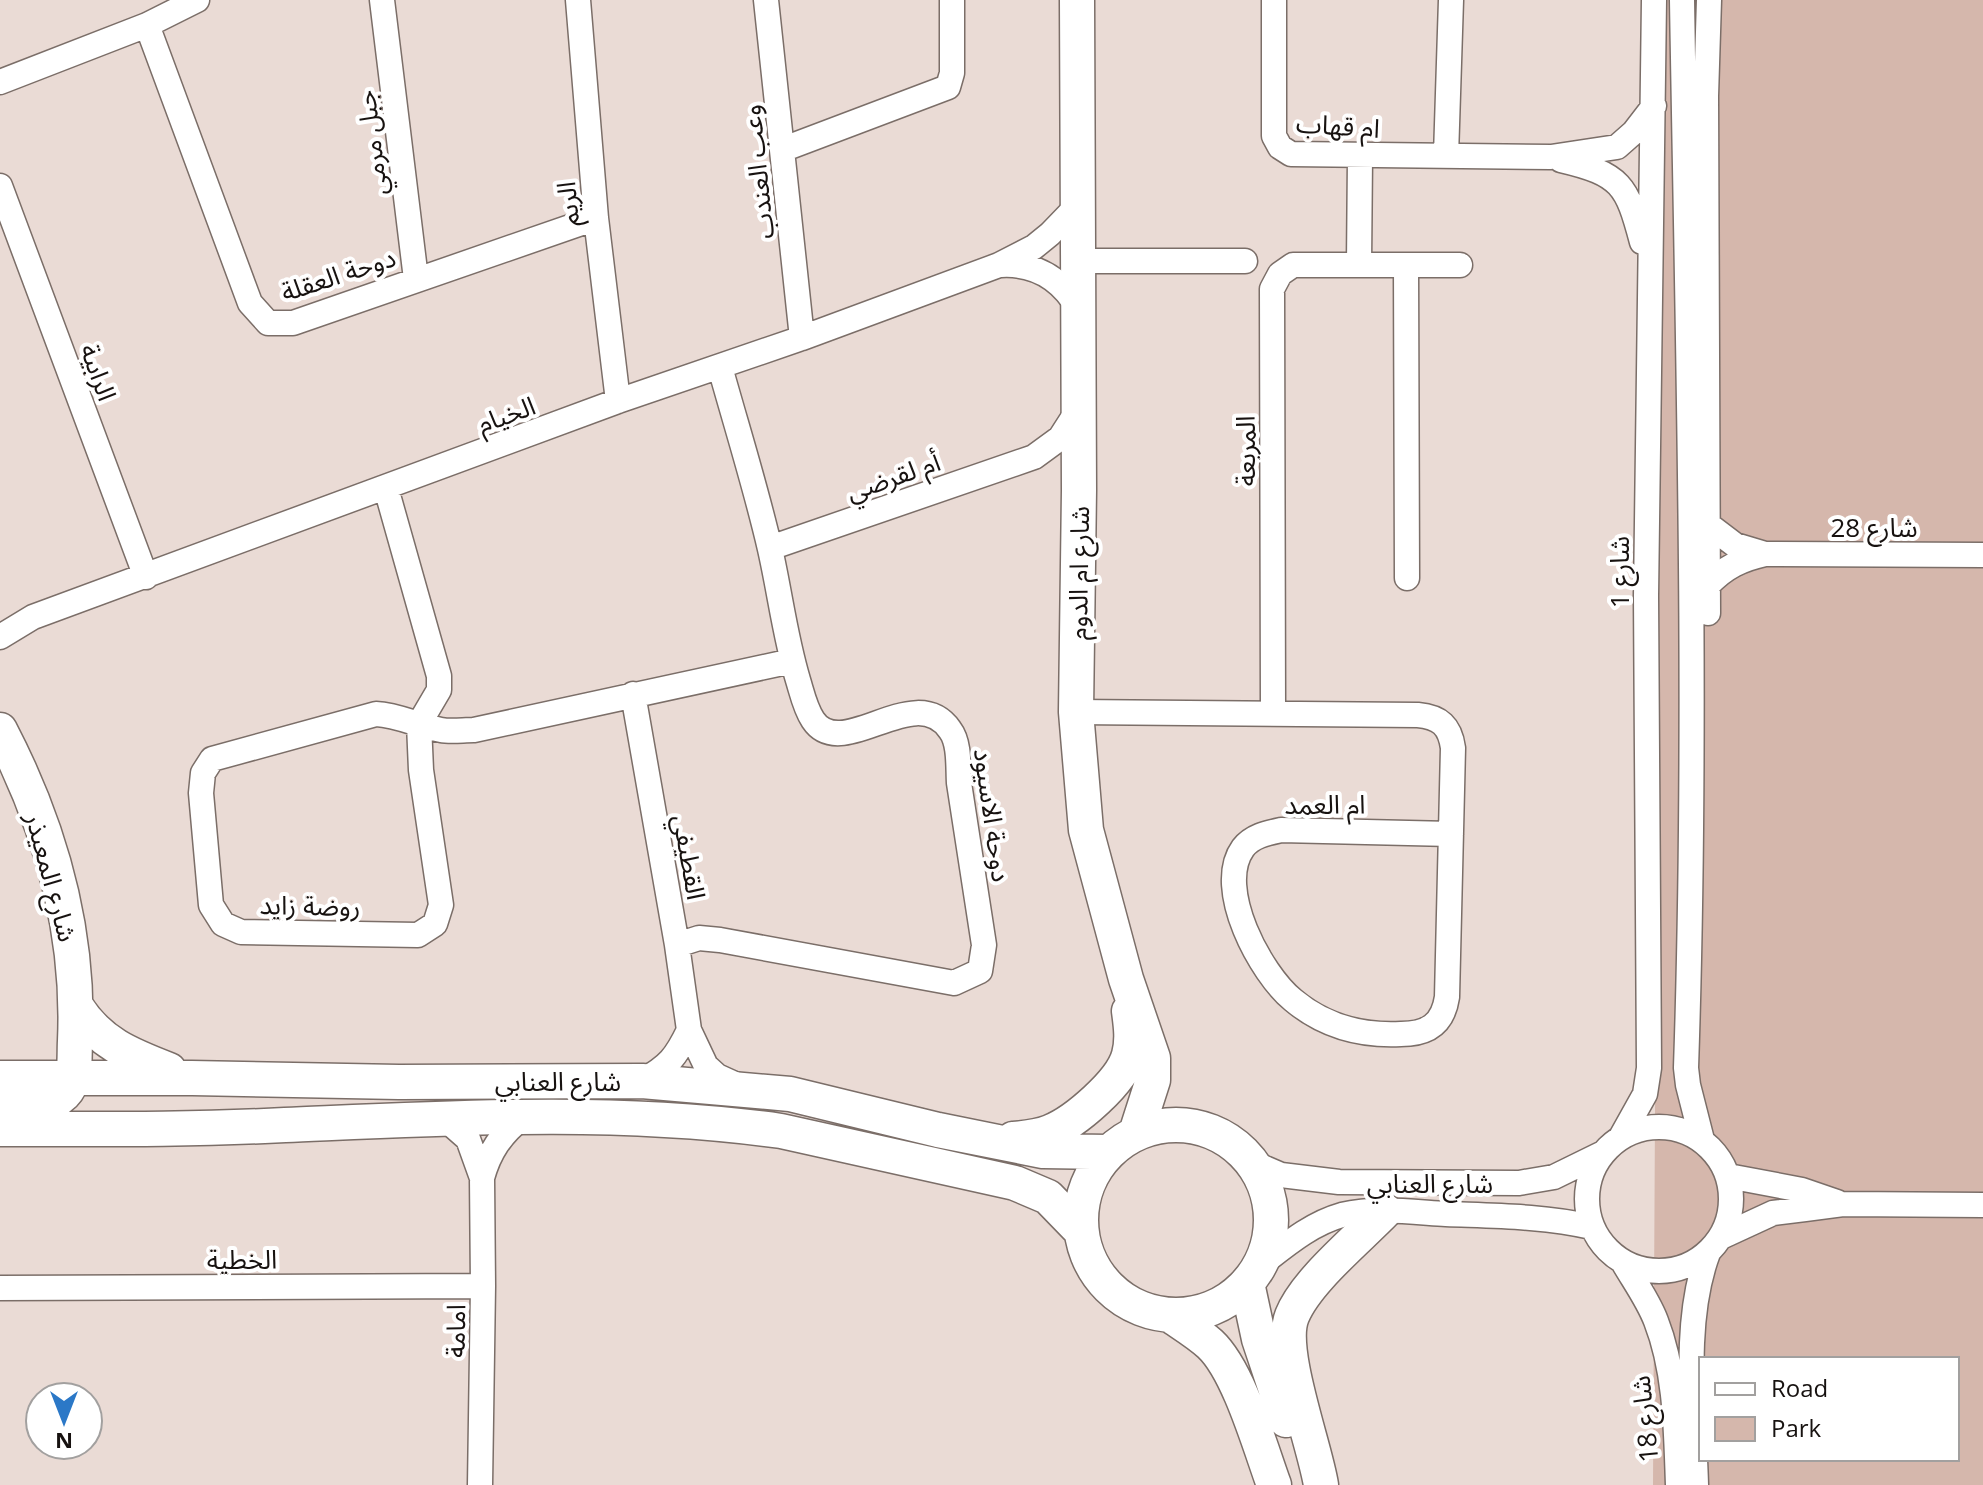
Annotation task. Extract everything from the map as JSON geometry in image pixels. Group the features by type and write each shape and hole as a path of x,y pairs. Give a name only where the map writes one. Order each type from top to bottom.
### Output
{"street":[{"path":"0,82 147,25 197,0"},
{"name":"جبل مرمي","path":"382,0 416,279"},
{"name":"الريم","path":"578,0 596,218 618,401"},
{"name":"وعب العندب","path":"766,0 802,338"},
{"path":"784,149 948,87 952,73 952,0"},
{"name":"شارع ام الدوم","path":"1077,0 1079,490 1076,712 1086,830 1126,979 1153,1058 1153,1080 1122,1143"},
{"name":"ام قهاب","path":"1274,0 1274,136 1280,147 1291,154 1551,157 1617,147 1634,132 1654,106"},
{"path":"1446,156 1451,0"},
{"name":"شارع 1","path":"1612,1145 1645,1094 1649,1068 1646,596 1654,0"},
{"path":"1682,0 1692,622 1691,897 1686,1068 1702,1140"},
{"path":"1691,897 1703,850 1710,526 1706,96 1709,0"},
{"name":"دوحة العقلة","path":"147,25 250,303 268,323 293,323 596,218"},
{"path":"1359,264 1360,157"},
{"name":"ام قهاب","path":"1551,157 1591,167 1618,183 1633,207 1649,267"},
{"name":"الرابية","path":"0,186 146,577"},
{"name":"الخيام","path":"0,637 33,617 618,401 802,338 999,265 1034,247 1077,206"},
{"path":"1077,261 1245,261"},
{"name":"الخيام","path":"999,265 1026,266 1040,271 1062,286 1078,308"},
{"name":"المربعة","path":"1273,712 1272,289 1280,274 1293,265 1460,265"},
{"path":"1406,265 1407,578"},
{"name":"دوحة الاسيود","path":"677,945 699,938 720,940 954,983 980,971 984,945 952,731 933,713 911,711 850,731 831,733 814,723 805,706 792,661 770,548 720,367"},
{"name":"أم لقرضي","path":"770,548 1034,457 1060,438 1078,410"},
{"path":"1034,457 1057,467 1079,490"},
{"path":"386,488 439,676 439,690 419,724"},
{"name":"شارع 28","path":"1710,526 1735,545 1765,554"},
{"name":"شارع 28","path":"1708,585 1728,567 1765,554 1983,555"},
{"name":"الخيام","path":"0,620 33,617"},
{"name":"روضة زايد","path":"419,724 421,770 441,905 435,924 418,935 241,932 223,924 211,905 201,793 203,773 212,759 376,714 401,717 444,731 474,730 792,661"},
{"name":"القطيفي","path":"633,694 689,1030 706,1066 717,1076 745,1089"},
{"name":"ام العمد","path":"1076,712 1418,715 1432,716 1444,723 1451,735 1453,748 1451,834 1447,997 1445,1011 1438,1023 1426,1031 1412,1034 1380,1035 1349,1030 1319,1018 1293,1000 1271,977 1254,951 1240,916 1236,887 1235,866 1244,847 1260,834 1281,830 1451,834"},
{"name":"شارع المعيذر","path":"0,730 16,760 49,841 69,922 76,1006 73,1079"},
{"path":"997,1141 1050,1132 1064,1125 1106,1091 1119,1075 1131,1044 1126,979"},
{"path":"76,1006 91,1028 113,1047 192,1078"},
{"path":"642,1081 659,1072 676,1056 689,1030"},
{"name":"شارع العنابي","path":"0,1078 642,1081 790,1094 938,1130 1043,1151 1122,1143"},
{"path":"0,1107 45,1105 67,1092 73,1079"},
{"path":"109,1129 117,1107 131,1098 378,1099 391,1094 399,1082"},
{"name":"شارع العنابي","path":"0,1129 282,1126 443,1117 637,1117 781,1131 1032,1188 1061,1208 1080,1230"},
{"name":"امامة","path":"443,1117 468,1139 482,1178 480,1485"},
{"name":"امامة","path":"482,1178 492,1150 510,1127 523,1117"},
{"path":"1178,1125 1200,1128 1229,1141 1253,1163 1270,1203 1268,1245 1253,1274 1231,1298 1191,1314 1170,1315 1148,1311 1127,1302 1109,1289 1090,1262 1080,1230 1081,1202 1091,1175 1122,1143 1157,1127 1178,1125"},
{"path":"1714,1245 1732,1207 1728,1176 1722,1162 1702,1140 1663,1126 1641,1129 1612,1145 1592,1169 1587,1188 1587,1208 1592,1227 1604,1247 1623,1262 1644,1270 1667,1271 1689,1265 1714,1245 1773,1213 1843,1204 1983,1205"},
{"name":"شارع العنابي","path":"1253,1163 1281,1175 1339,1182 1519,1183 1554,1177 1612,1145"},
{"path":"1728,1176 1802,1190 1843,1204"},
{"name":"شارع العنابي","path":"1253,1274 1320,1223 1363,1211 1545,1219 1592,1227"},
{"path":"1321,1485 1294,1368 1289,1340 1290,1320 1304,1295 1385,1211"},
{"name":"شارع 18","path":"1696,1485 1693,1320 1700,1276 1714,1245"},
{"name":"شارع 18","path":"1623,1262 1656,1321 1665,1356 1675,1411 1678,1485"},
{"path":"1253,1274 1259,1339 1309,1485"},
{"name":"الخطية","path":"0,1288 483,1286"},
{"path":"1170,1315 1211,1345 1223,1360 1235,1383 1274,1485"}],"green space":[{"path":"1661,0 1983,0 1983,1485 1653,1485"}]}
